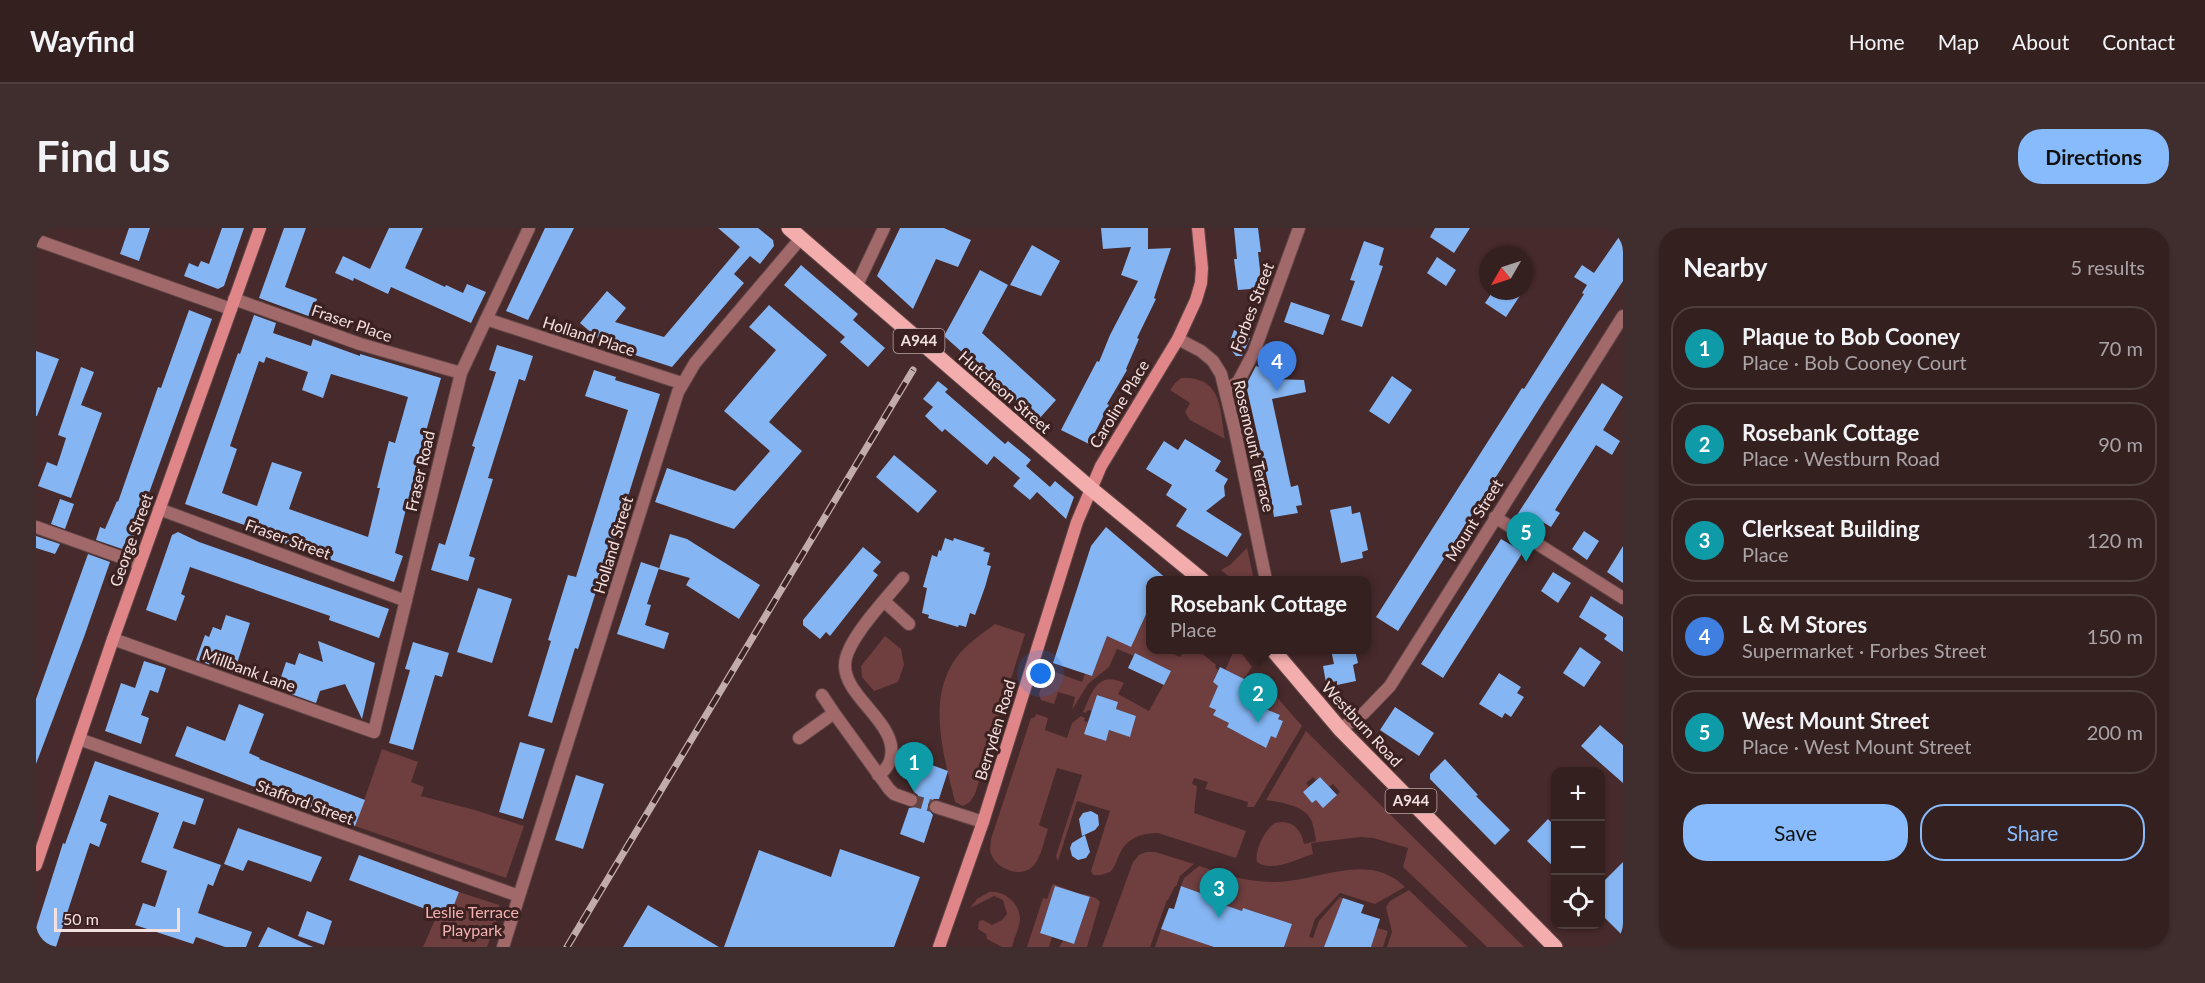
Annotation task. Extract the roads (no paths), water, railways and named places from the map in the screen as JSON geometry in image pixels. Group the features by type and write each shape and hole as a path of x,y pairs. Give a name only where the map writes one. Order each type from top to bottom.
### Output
{"main road":[{"name":"George Street","path":"36,865 113,639 260,228"},
{"name":"Caroline Place","path":"1090,488 1178,339 1196,300 1202,268 1198,228"},
{"name":"Hutcheon Street","path":"795,233 1090,488"},
{"name":"A944","path":"1090,488 1197,576"},
{"name":"Berryden Road","path":"939,947 983,822 1077,522 1090,488"},
{"name":"Westburn Road","path":"1277,654 1340,729 1555,947"}],"street":[{"name":"Fraser Road","path":"374,732 461,373 530,228"},
{"path":"856,287 884,228"},
{"name":"Forbes Street","path":"1226,390 1238,382 1254,352 1299,228"},
{"name":"Holland Street","path":"503,947 674,400 681,383 695,363 795,233"},
{"name":"Fraser Place","path":"36,240 360,344 461,373"},
{"name":"Mount Street","path":"1340,729 1364,713 1390,686 1623,316"},
{"name":"Holland Place","path":"486,319 681,383"},
{"name":"Rosemount Terrace","path":"1178,339 1202,351 1213,361 1221,374 1265,576"},
{"name":"Fraser Street","path":"159,509 406,601"},
{"path":"1495,517 1623,598"},
{"path":"36,527 140,564"},
{"path":"878,775 884,772 888,765 891,743 848,679 845,664 854,640 903,578"},
{"path":"884,601 909,624"},
{"name":"Millbank Lane","path":"113,639 374,732"},
{"path":"822,695 894,794 911,800"},
{"path":"799,738 834,712"},
{"name":"Stafford Street","path":"79,740 519,896"},
{"path":"936,807 983,822"}],"tunnel":[{"path":"911,800 936,807"}],"railway":[{"path":"567,947 913,370"}],"place":[{"name":"L & M Stores","path":"1277,391"},
{"name":"West Mount Street","path":"1526,562"},
{"name":"Rosebank Cottage","path":"1258,723"},
{"name":"Plaque to Bob Cooney","path":"914,792"},
{"name":"Clerkseat Building","path":"1219,918"}],"park label":[{"name":"Leslie Terrace Playpark","path":"472,921"}]}
